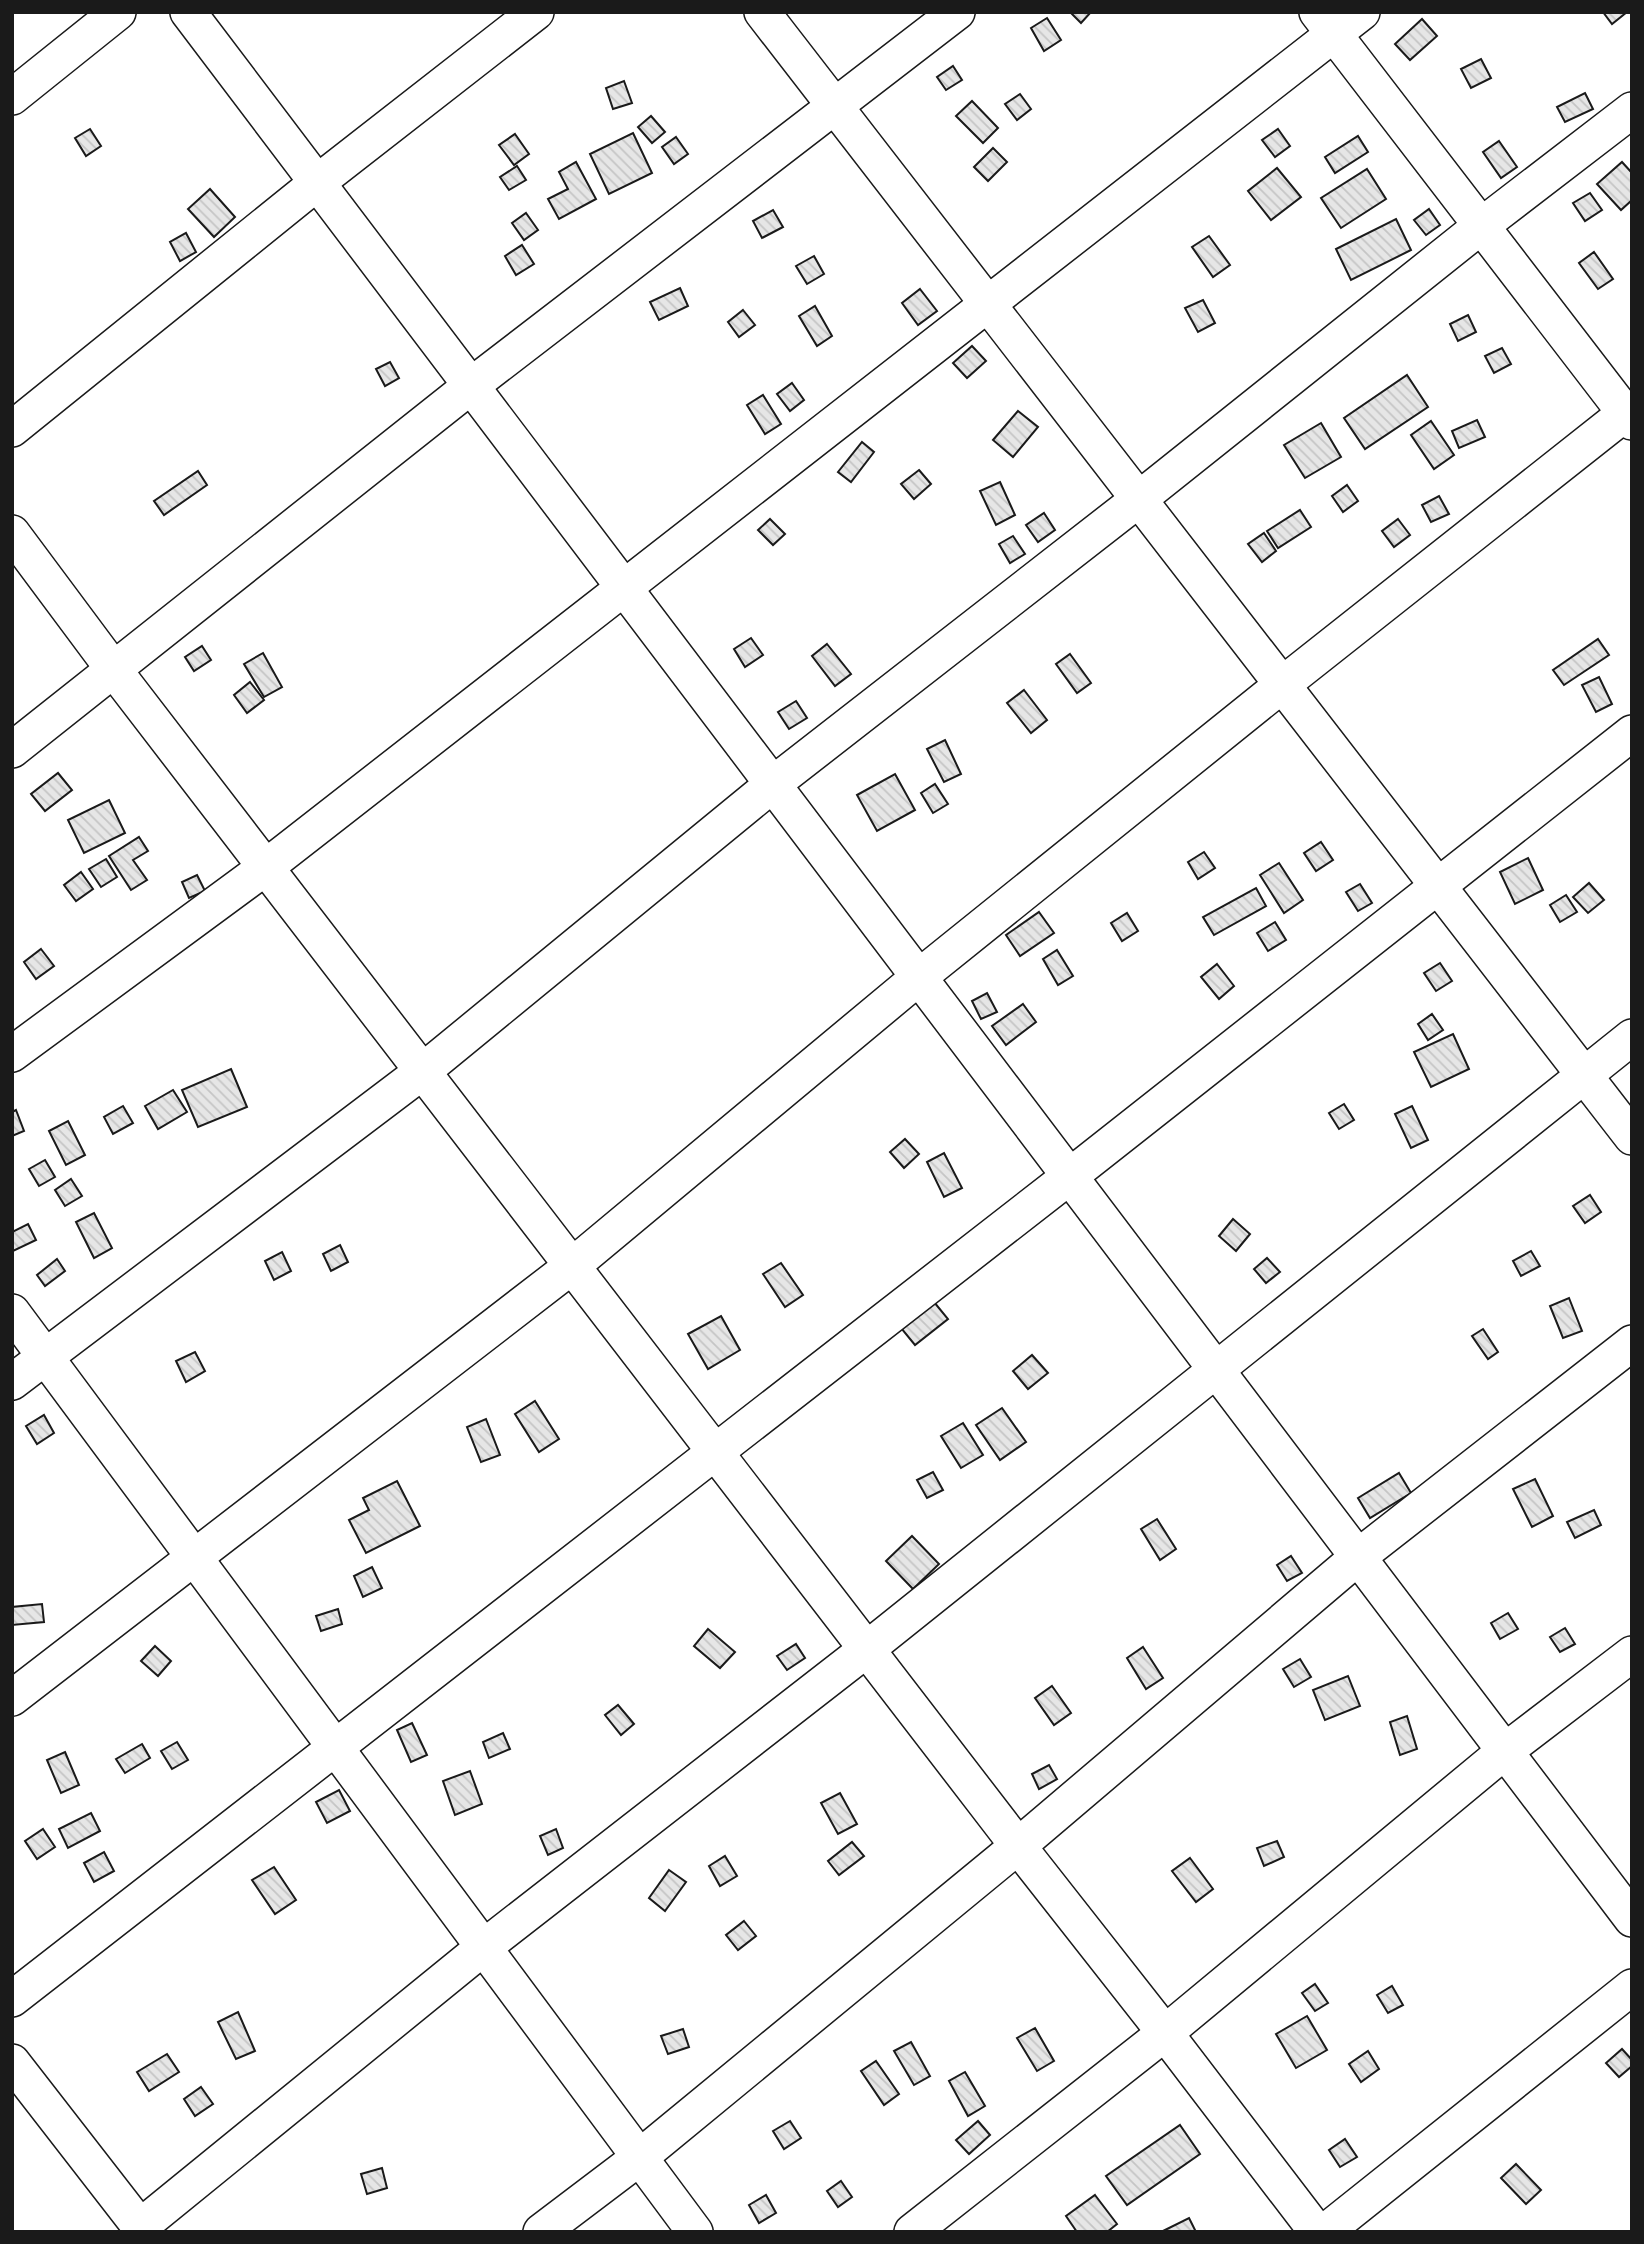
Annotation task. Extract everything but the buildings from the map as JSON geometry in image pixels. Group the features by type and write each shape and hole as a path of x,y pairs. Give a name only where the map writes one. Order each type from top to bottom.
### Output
{"street":[{"path":"12,97 118,12"},
{"path":"188,12 1632,1919"},
{"path":"12,429 318,182 536,12"},
{"path":"762,12 1632,1137"},
{"path":"12,750 472,385 957,12"},
{"path":"12,1054 266,867 625,588 987,303 1326,23 1362,12"},
{"path":"12,1698 572,1266 919,977 1283,684 1629,414 1326,23"},
{"path":"12,1382 423,1072 773,784 1632,110"},
{"path":"12,533 114,670 1017,1846 1165,2033 1317,2232"},
{"path":"12,1999 1070,1176 1632,733"},
{"path":"12,2062 142,2229 484,1948 867,1649 1632,1037"},
{"path":"12,1312 695,2232"},
{"path":"541,2232 640,2157 1017,1846 1358,1557 1632,1343"},
{"path":"912,2232 1165,2033 1505,1751 1632,1654"},
{"path":"1325,2232 1632,1987"}]}
